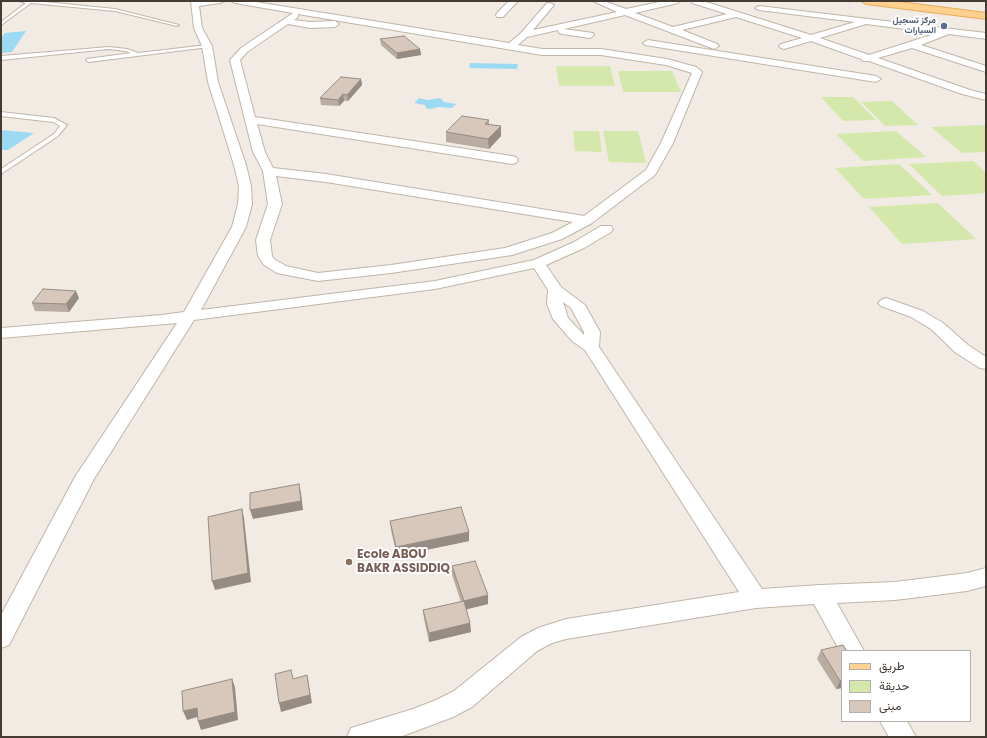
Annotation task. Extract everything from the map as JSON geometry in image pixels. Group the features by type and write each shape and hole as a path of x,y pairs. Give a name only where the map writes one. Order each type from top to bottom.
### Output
{"main road":[{"path":"866,1 986,16"},
{"path":"900,1 986,11"}],"street":[{"path":"1,638 85,478 204,292 239,227 245,204 245,186 240,165 214,82 207,46 198,28 195,2 220,1"},
{"path":"235,1 303,11 364,21 542,52 601,52 686,66 693,68 696,72 667,143 652,172 587,220 557,236 507,252 391,269 318,277 282,270 268,262 265,256 263,240 275,204 269,171 259,152 235,60 244,50 303,11"},
{"path":"500,15 514,1"},
{"path":"596,1 744,58"},
{"path":"524,35 552,30 675,1"},
{"path":"695,1 725,6 738,14 966,92 986,96"},
{"path":"511,46 524,35 550,5"},
{"path":"760,8 986,36"},
{"path":"672,30 738,14"},
{"path":"286,21 315,25 364,21"},
{"path":"784,46 868,21"},
{"path":"552,30 590,35"},
{"path":"822,71 912,45 949,31"},
{"path":"648,43 876,79"},
{"path":"912,45 986,69"},
{"path":"250,120 512,160"},
{"path":"269,171 326,178 587,220"},
{"path":"1,334 162,320 435,285 538,263 579,245 606,229"},
{"path":"538,263 556,290 555,304 561,319 578,338 591,347 756,599"},
{"path":"886,303 917,314 937,326 962,349 986,364"},
{"path":"360,737 413,721 450,706 463,699 529,644 546,635 566,629 756,599 820,594 894,591 967,582 986,577"},
{"path":"820,594 851,650"},
{"path":"894,722 903,737"}],"lane":[{"path":"21,1 115,10 177,25"},
{"path":"1,24 30,2"},
{"path":"89,60 207,46"},
{"path":"1,58 109,48 128,50 137,54"},
{"path":"1,114 54,120 64,125 56,135 1,172"}],"green space":[{"path":"556,66 610,66 615,86 559,86"},
{"path":"618,71 672,71 681,92 623,92"},
{"path":"821,97 853,97 876,120 843,121"},
{"path":"892,101 918,125 885,126 861,102"},
{"path":"986,125 986,152 962,153 931,127"},
{"path":"573,131 599,131 602,152 575,151"},
{"path":"603,131 638,131 646,163 609,162"},
{"path":"896,131 926,157 863,161 836,134"},
{"path":"973,161 986,172 986,193 942,196 909,164"},
{"path":"899,164 932,195 864,199 835,168"},
{"path":"938,203 976,239 902,244 869,207"}],"water":[{"path":"26,31 12,52 1,53 1,38 5,33"},
{"path":"470,63 518,64 517,69 469,68"},
{"path":"419,98 428,100 440,98 444,102 456,104 452,108 439,107 430,109 426,108 425,105 414,103"},
{"path":"1,130 34,133 8,150 1,150"}],"building":[{"path":"404,36 420,49 397,53 380,39"},
{"path":"341,77 361,79 347,95 343,94 338,100 320,98"},
{"path":"462,116 489,120 485,124 501,126 488,139 446,132"},
{"path":"43,289 76,291 66,304 32,303"},
{"path":"299,484 301,501 250,510 250,493"},
{"path":"461,507 469,532 396,547 390,521"},
{"path":"242,509 248,573 212,581 208,517"},
{"path":"475,561 488,595 464,601 452,566"},
{"path":"464,601 470,623 429,633 423,610"},
{"path":"843,645 846,650 841,650 841,680 840,681 821,650"},
{"path":"291,670 293,679 307,675 310,695 279,703 275,674"},
{"path":"232,679 235,712 198,721 197,708 183,711 182,691"}],"place":[{"name":"مركز تسجيل السيارات","path":"944,26"},
{"name":"Ecole ABOU BAKR ASSIDDIQ","path":"349,562"}]}
